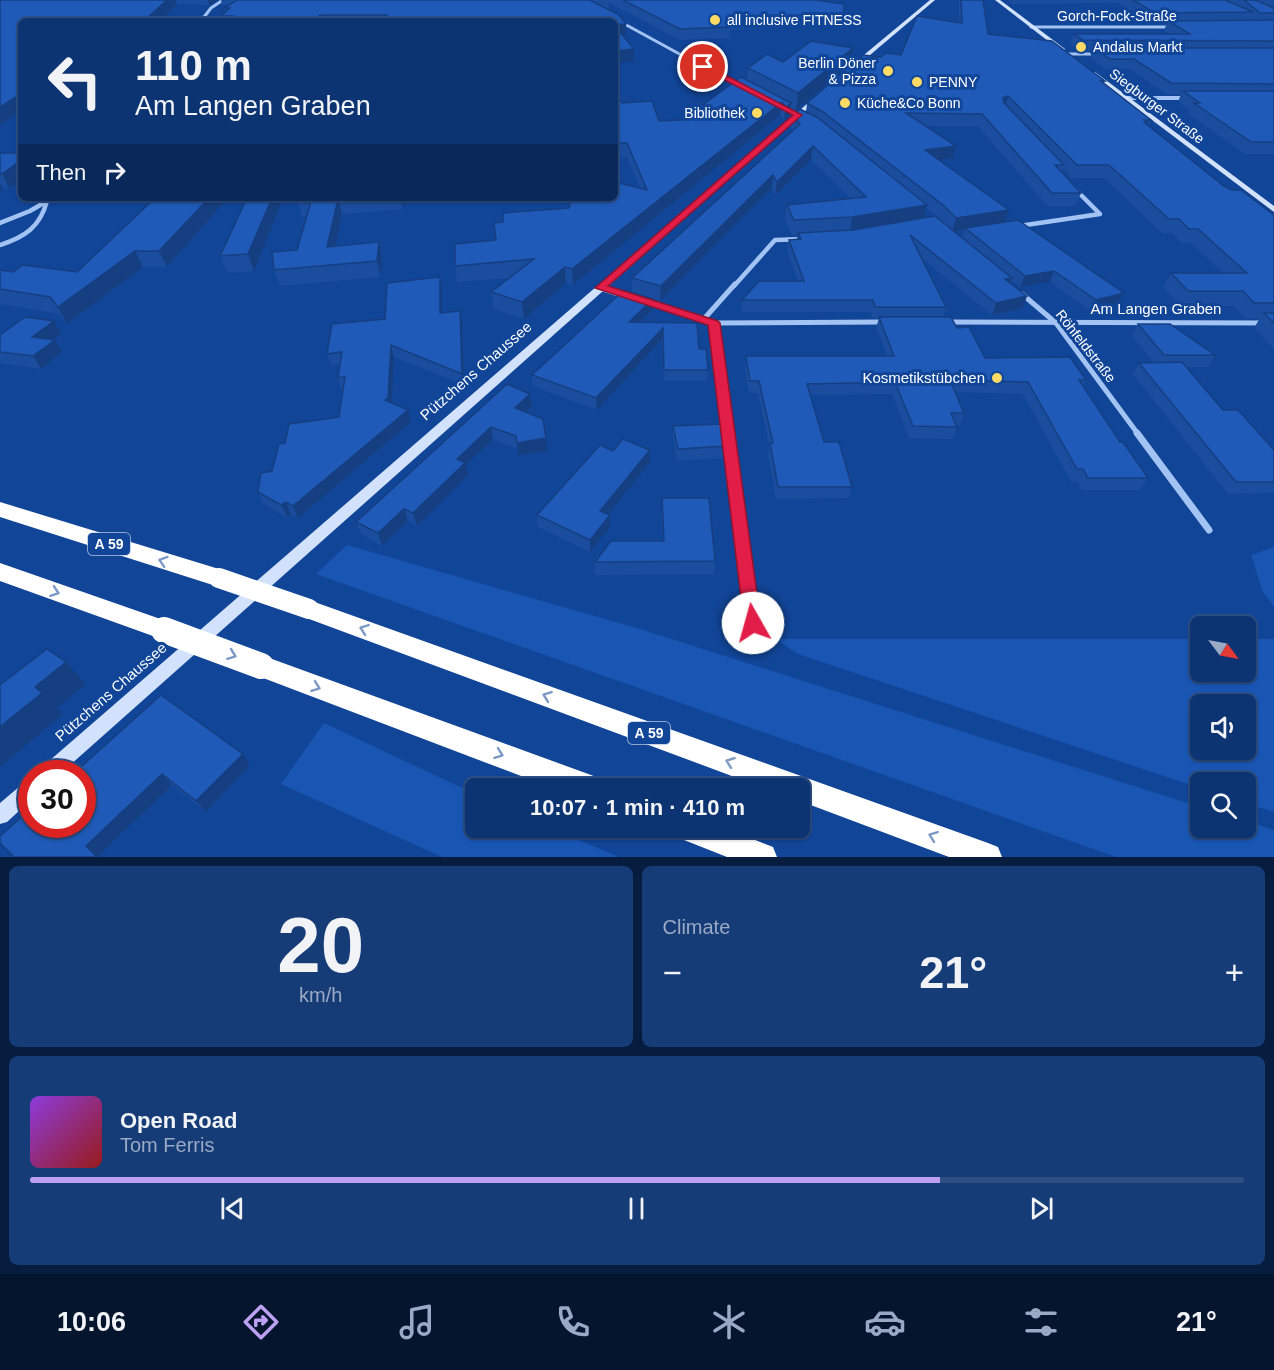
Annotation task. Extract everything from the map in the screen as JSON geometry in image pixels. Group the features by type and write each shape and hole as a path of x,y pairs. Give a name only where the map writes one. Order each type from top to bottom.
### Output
{"highway":[{"name":"A 59","path":"0,509 309,609 988,857"},
{"path":"0,572 164,630 561,778"},
{"path":"715,838 763,857"}],"street":[{"path":"203,18 211,8 223,0"},
{"path":"846,73 933,0"},
{"name":"Siegburger Straße","path":"997,0 1274,210"},
{"path":"618,21 745,89"},
{"name":"Gorch-Fock-Straße","path":"1031,27 1182,27"},
{"path":"1068,54 1102,54"},
{"name":"Pützchens Chaussee","path":"63,760 822,95"},
{"path":"1126,98 1194,98"},
{"path":"1009,228 1100,214 1076,189"},
{"path":"0,223 30,211 46,201"},
{"path":"0,245 34,231 48,201"},
{"path":"703,320 775,240 811,239"},
{"name":"Röhfeldstraße","path":"1013,286 1056,322 1209,530"},
{"path":"600,288 714,323 890,322"},
{"name":"Am Langen Graben","path":"938,322 1274,323"},
{"path":"714,323 753,623"},
{"path":"0,815 18,799"}],"shaded area":[{"path":"347,545 640,629 1190,804 1190,838 1256,838 1256,824 1274,830 1274,857 1116,857 316,574"},
{"path":"1274,547 1274,607 1263,592 1251,555"},
{"path":"775,639 1190,639 1190,682 1256,682 1256,639 1274,639 1274,812 1256,806 1256,772 1190,772 1190,785 798,654"},
{"path":"324,723 465,789 465,838 574,838 619,857 442,857 281,784"}],"building":[{"path":"0,0 167,0 147,18 18,18 18,97 0,107"},
{"path":"237,0 590,0 619,15 626,24 618,25 618,18 385,18 387,15 320,15 316,18 231,18 233,16 221,16 230,8 224,8"},
{"path":"623,0 815,0 844,4 844,13 730,19 730,27 680,29"},
{"path":"961,0 983,0 988,34 1052,41 1105,81 1101,81 1151,120 1144,120 1147,123 1145,123 1224,186 1232,190 1241,190 1274,215 1274,303 1254,303 1243,291 1188,291 1171,273 1247,273 1198,229 1189,229 1179,219 1169,219 1109,165 1077,165 1008,96 1003,98 1004,103 1064,165 1055,165 1081,193 1052,193 982,114 906,113 956,146 925,150 1009,210 956,218 943,205 823,112 807,103 863,55 881,57 886,53 901,55 917,16 962,23"},
{"path":"1133,0 1225,0 1253,12 1155,13"},
{"path":"1244,0 1255,0 1274,8 1274,13 1260,13"},
{"path":"1274,20 1274,41 1083,40 1074,34 1190,34 1168,21"},
{"path":"618,30 634,49 618,51"},
{"path":"811,41 853,48 798,93 748,68 767,54 783,62"},
{"path":"1094,48 1274,48 1274,84 1171,83 1134,59 1110,59"},
{"path":"741,77 791,103 786,107 782,102 572,269 565,267 522,302 491,292 534,259 455,266 455,244 496,240 494,223 503,222 503,213 569,208 570,201 618,201 618,183 647,190 627,143 618,143 618,97 622,103 652,101 659,121 682,120"},
{"path":"1183,91 1274,91 1274,142 1251,142 1194,103 1200,103"},
{"path":"800,109 818,118 927,205 852,217 794,220 787,205 866,197 813,146 777,182 773,175 661,286 632,278 800,124 793,115"},
{"path":"0,153 18,153 18,162 0,174"},
{"path":"152,201 206,201 159,251 135,251 58,307 50,297 0,289 0,270 13,272 23,265 77,272"},
{"path":"246,201 271,201 248,254 220,256"},
{"path":"311,201 338,201 327,247 379,242 377,261 274,270 272,252 297,250"},
{"path":"935,216 1012,278 1005,279 1027,296 996,303 910,235 946,307 875,307 873,300 742,300 759,281 804,281 789,240 801,239 798,233 853,230"},
{"path":"1018,220 1124,293 1096,300 1054,271 1025,276 965,228"},
{"path":"440,277 440,313 460,311 462,374 391,345 388,398 385,400 408,410 293,506 286,502 281,505 258,492 261,473 272,471 279,444 285,443 289,424 339,417 345,377 338,377 342,352 327,354 332,324 385,319 387,283"},
{"path":"624,290 653,299 629,322 697,323 699,349 706,349 708,370 664,370 663,328 596,398 532,375"},
{"path":"1264,313 1274,313 1274,323"},
{"path":"25,317 54,321 32,337 55,340 33,356 0,352 0,335"},
{"path":"879,317 951,317 957,328 969,327 985,358 1070,357 1086,380 1079,380 1120,442 1123,442 1148,478 1088,478 1083,469 1077,469 1028,382 950,380 964,413 951,413 957,427 913,426 895,382 807,384 824,442 839,442 852,487 778,487 770,443 773,443 759,381 750,381 746,356 894,356"},
{"path":"1138,324 1170,324 1215,355 1164,355"},
{"path":"1182,362 1223,410 1238,410 1274,450 1274,482 1236,482 1139,363"},
{"path":"507,384 530,394 515,408 543,419 546,438 517,443 516,436 491,427 457,459 465,463 413,513 404,509 378,533 356,522"},
{"path":"720,424 726,446 678,449 673,426"},
{"path":"623,439 650,450 600,511 610,515 590,540 537,515 600,445 613,451"},
{"path":"662,498 709,498 715,561 595,562 611,541 664,541"},
{"path":"47,649 66,662 35,687 42,693 0,727 0,685"},
{"path":"161,695 243,754 196,801 162,774 96,837 96,760 89,760"},
{"path":"18,820 18,838 94,838 86,846 97,857 14,857 0,843 0,836"}],"place":[{"name":"all inclusive FITNESS","path":"715,20"},
{"name":"Andalus Markt","path":"1081,47"},
{"name":"Berlin Döner & Pizza","path":"888,71"},
{"name":"PENNY","path":"917,82"},
{"name":"Küche&Co Bonn","path":"845,103"},
{"name":"Bibliothek","path":"757,113"},
{"name":"Kosmetikstübchen","path":"997,378"}],"route":[{"path":"703,67 798,115 600,288 714,323 753,623"}]}
